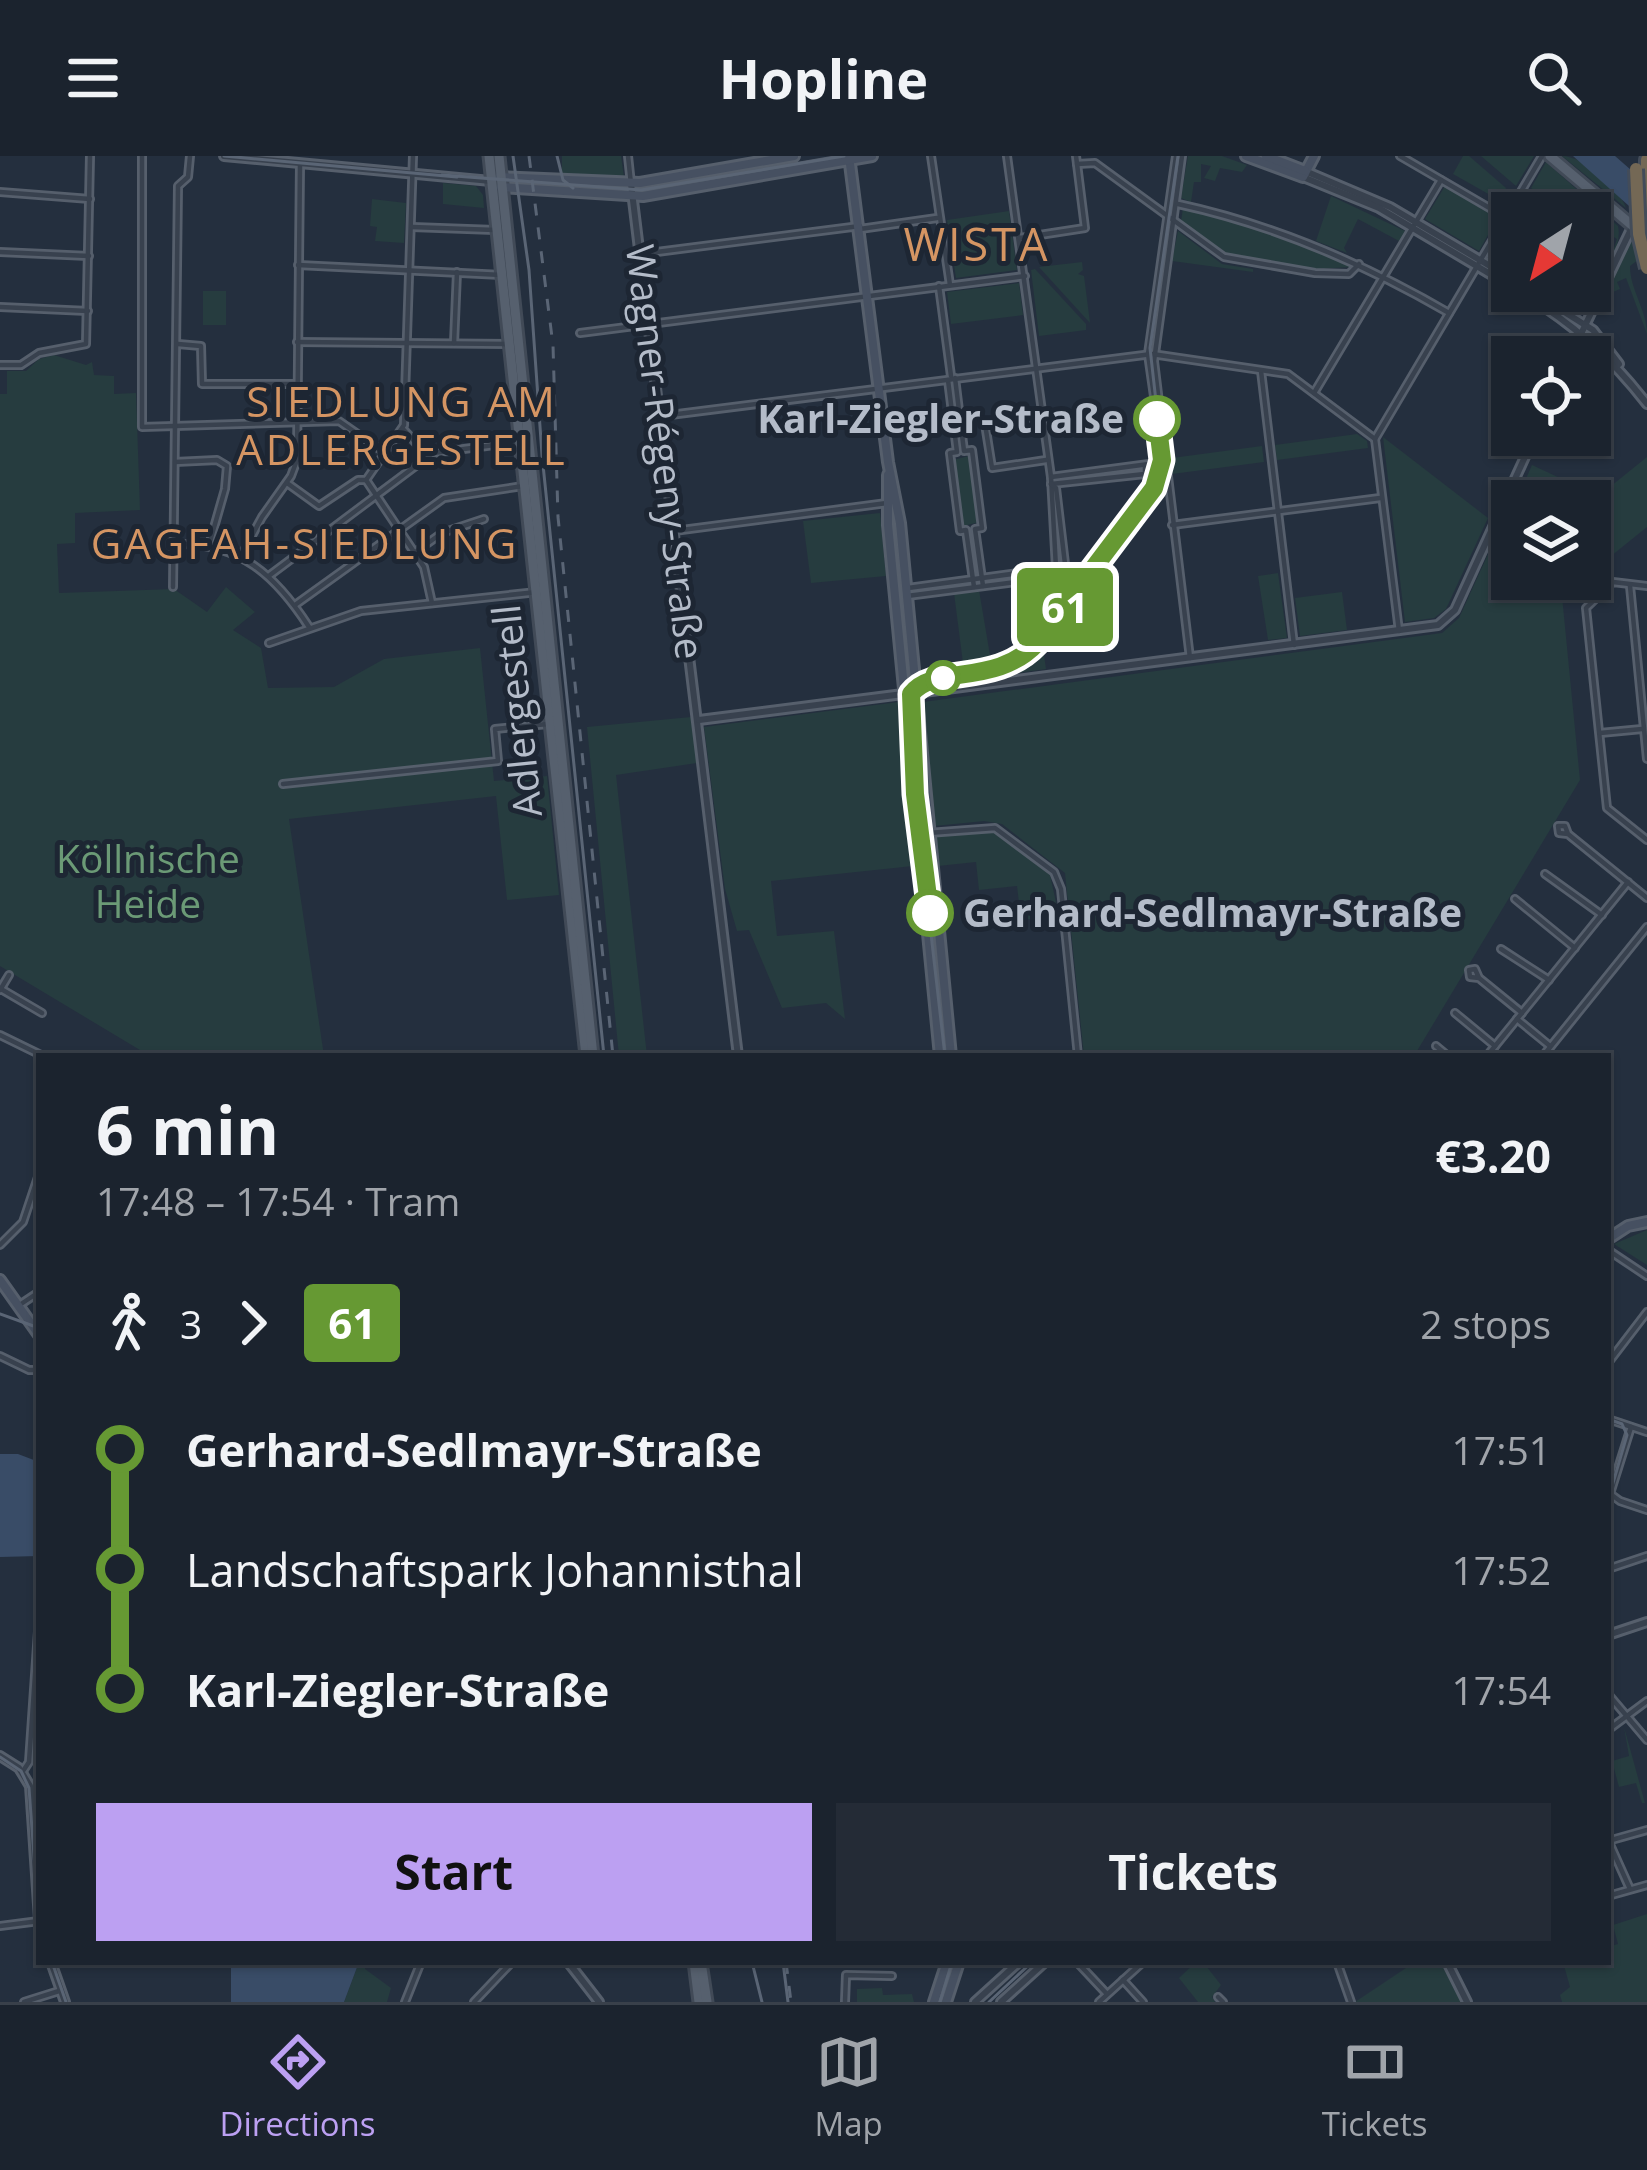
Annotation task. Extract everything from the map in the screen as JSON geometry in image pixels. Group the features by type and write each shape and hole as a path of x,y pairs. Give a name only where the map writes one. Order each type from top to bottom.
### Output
{"highway":[{"path":"1636,225 1641,166"},
{"path":"1641,166 1639,234 1647,269"}],"main road":[{"name":"Adlergestell","path":"489,156 497,181 580,972"},
{"name":"Adlergestell","path":"499,156 495,230 512,344 518,442 590,1053"},
{"path":"497,181 632,184 794,156"},
{"path":"497,181 633,197 872,156"},
{"path":"1246,156 1301,173"},
{"path":"1266,156 1301,173"},
{"path":"1301,173 1310,156"},
{"path":"1546,156 1636,225 1647,241"},
{"path":"850,158 888,462 904,694 940,1053"},
{"path":"892,503 906,592 951,1053"},
{"path":"904,694 916,694"},
{"path":"1611,1237 1628,1226 1647,1222"},
{"path":"0,1280 36,1331"},
{"path":"698,1965 703,2002"},
{"path":"934,2002 947,1965"},
{"path":"946,2002 958,1966"}],"street":[{"path":"0,365 21,365 39,353 86,344 90,156"},
{"path":"142,156 142,427 339,421 385,453"},
{"path":"173,586 178,186 188,177 190,156"},
{"path":"224,156 497,181"},
{"path":"361,156 361,169"},
{"path":"286,483 319,506 368,477 403,429 413,156"},
{"path":"629,156 632,184"},
{"path":"931,156 950,285"},
{"path":"906,592 1059,570 1007,156"},
{"path":"1170,218 1176,203 1179,156"},
{"path":"1179,156 1150,354 1190,658"},
{"path":"1400,156 1491,209"},
{"path":"1522,192 1546,156"},
{"path":"779,157 782,172"},
{"path":"1019,238 1085,228 1077,160 1095,163 1231,260 1315,273 1349,274 1359,264"},
{"path":"241,556 297,460 304,161"},
{"path":"1301,173 1364,194 1491,271"},
{"path":"1314,393 1441,180"},
{"name":"Wagner-Régeny-Straße","path":"632,184 739,1053"},
{"path":"0,192 90,199"},
{"path":"1176,203 1256,223 1359,264 1449,313"},
{"path":"641,254 940,218"},
{"path":"1580,336 1636,225"},
{"path":"412,226 495,230"},
{"path":"1399,631 1375,439 1491,241"},
{"path":"0,252 89,256"},
{"path":"298,265 502,275"},
{"path":"454,343 457,272"},
{"path":"580,334 1024,276"},
{"path":"939,286 961,452"},
{"path":"0,307 88,311"},
{"path":"1557,312 1584,328"},
{"path":"1562,312 1584,328 1647,404"},
{"path":"297,343 512,344"},
{"path":"176,344 201,346 202,384 297,384"},
{"path":"662,416 1150,354 1288,374 1375,439"},
{"path":"1261,370 1294,645"},
{"path":"1042,417 986,424 992,468 1048,460"},
{"path":"403,429 428,457"},
{"path":"270,575 439,451 518,442"},
{"path":"972,450 982,528 960,531 950,453 961,452 972,450"},
{"path":"916,694 1436,626 1453,614 1525,456"},
{"path":"175,462 217,460 227,466 209,545"},
{"path":"1051,481 1145,474 1144,464"},
{"path":"1051,481 1164,464"},
{"path":"1108,469 1110,478"},
{"path":"368,477 374,497 428,575 432,604"},
{"path":"295,605 451,495 523,486"},
{"path":"1172,525 1381,498"},
{"path":"674,531 892,503"},
{"path":"414,553 442,533 484,520"},
{"path":"970,530 978,583"},
{"path":"174,544 209,545 241,556 270,575 309,627"},
{"path":"1647,586 1613,582 1587,605 1607,808 1647,840"},
{"path":"1630,584 1647,759"},
{"path":"269,643 361,611 539,592"},
{"path":"699,720 904,694"},
{"path":"283,784 498,761 495,729 549,724"},
{"path":"1600,733 1645,725"},
{"path":"928,833 994,828 1054,872 1061,890 1078,1053"},
{"path":"1568,834 1647,898"},
{"path":"1545,874 1602,915"},
{"path":"1489,1053 1628,882"},
{"path":"1515,899 1575,948"},
{"path":"1545,1053 1647,927"},
{"path":"1501,949 1549,980"},
{"path":"9,975 0,989 42,1013"},
{"path":"1479,979 1550,1047"},
{"path":"1455,1013 1495,1046"},
{"path":"0,1035 37,1053"},
{"path":"1436,1046 1444,1053"},
{"path":"0,1245 22,1222 36,1182"},
{"path":"1611,1252 1647,1276"},
{"path":"18,1306 36,1294"},
{"path":"1611,1359 1647,1312"},
{"path":"0,1356 36,1370"},
{"path":"1611,1420 1647,1432"},
{"path":"1611,1489 1631,1426"},
{"path":"1611,1496 1647,1510"},
{"path":"1611,1568 1647,1556"},
{"path":"1611,1634 1647,1622"},
{"path":"22,1772 29,1760 36,1675"},
{"path":"1611,1698 1647,1740"},
{"path":"1611,1728 1647,1701"},
{"path":"1638,1731 1647,1728"},
{"path":"0,1756 22,1772 31,1796 36,1874"},
{"path":"29,1760 36,1759"},
{"path":"1611,1839 1647,1830"},
{"path":"1611,1847 1630,1889"},
{"path":"1611,1895 1647,1885"},
{"path":"0,1926 36,1920"},
{"path":"52,1965 65,2002"},
{"path":"405,2002 420,1965"},
{"path":"474,2002 509,1965"},
{"path":"570,1965 599,2002"},
{"path":"867,1965 867,1975"},
{"path":"975,2002 1016,1965"},
{"path":"1001,2002 1042,1965"},
{"path":"1080,1965 1107,1995"},
{"path":"1100,2002 1140,1965"},
{"path":"1338,1965 1351,2002"},
{"path":"1448,1965 1467,2002"},
{"path":"845,2002 845,1976 892,1976"},
{"path":"1123,1980 1143,2002"},
{"path":"24,2002 61,1990"}],"green space":[{"path":"562,156 621,156 624,177 562,173"},
{"path":"1188,156 1222,156 1247,165 1242,172 1220,168 1215,181 1204,178 1211,166 1201,164 1201,182 1194,182 1191,202 1181,198"},
{"path":"1463,156 1469,156 1506,188 1491,195 1453,174"},
{"path":"1481,156 1534,156 1516,186"},
{"path":"1562,156 1599,174 1626,208"},
{"path":"1546,162 1580,192 1538,192 1531,188"},
{"path":"770,163 773,171 644,194 642,185"},
{"path":"443,183 476,186 484,208 443,204"},
{"path":"1445,186 1491,213 1491,230 1479,251 1425,219"},
{"path":"1331,196 1405,231 1399,241 1358,219 1344,248 1347,253 1316,241"},
{"path":"372,199 406,203 404,243 375,241 377,227 370,226"},
{"path":"1183,208 1256,225 1350,262 1352,267 1316,269 1231,256 1181,221"},
{"path":"1009,211 1017,270 956,278 947,220"},
{"path":"1611,220 1618,226 1618,242 1611,260 1611,258 1617,239 1611,235"},
{"path":"1178,231 1222,264 1253,272 1172,261"},
{"path":"1628,241 1633,243 1638,260 1630,266 1631,275 1647,334 1626,278 1611,293 1625,251 1611,276"},
{"path":"1082,262 1078,274 1084,276 1090,323 1039,267"},
{"path":"1031,270 1086,324 1086,330 1039,336"},
{"path":"1019,283 1023,315 951,324 947,292"},
{"path":"203,291 226,291 226,325 203,325"},
{"name":"Köllnische Heide","path":"54,355 86,365 92,362 94,375 114,376 114,394 136,393 140,510 75,513 75,543 57,544 59,593 174,589 207,612 226,587 255,612 233,630 261,648 268,688 334,687 384,659 480,648 494,781 547,776 559,895 507,900 496,796 289,819 324,1053 145,1053 0,966 0,394 7,394 7,371 26,371 39,359"},
{"path":"1357,434 1368,448 1277,460 1275,445"},
{"path":"1383,437 1488,518 1446,609 1434,618 1405,622"},
{"path":"1262,446 1264,462 1172,474 1172,458"},
{"path":"969,456 980,522 963,526 953,460"},
{"path":"1647,457 1647,527 1611,556 1611,486"},
{"path":"1532,465 1562,479 1562,480 1525,480"},
{"path":"1157,476 1148,495 1035,641 996,669 994,660 1010,658 1058,594 1057,580 1071,578 1148,477"},
{"path":"880,513 886,576 811,583 803,521"},
{"path":"898,525 913,681 906,682 890,526"},
{"path":"1491,548 1491,600 1562,600 1580,780 1416,1053 1084,1053 1065,873 1002,824 934,826 923,702 1442,633 1459,618"},
{"path":"1278,573 1287,638 1268,640 1258,576"},
{"path":"979,590 992,667 964,671 954,593"},
{"path":"1342,592 1347,630 1300,636 1295,598"},
{"path":"1042,641 1046,669 996,676 1025,659"},
{"path":"899,702 913,866 771,881 777,936 834,931 845,1019 826,1003 782,1008 749,930 737,931 725,889 704,727"},
{"path":"691,717 697,743 697,763 616,775 647,1053 619,1053 587,727"},
{"path":"984,829 1000,833 1050,875 1059,916 1021,920 1017,886 979,890 976,862 938,866 935,836"},
{"path":"1647,1230 1647,1265 1614,1244"},
{"path":"1624,1727 1645,1803 1636,1783 1619,1787 1612,1761 1629,1756"},
{"path":"1647,1914 1647,2002 1562,2002 1560,1995 1570,1987 1564,1965 1611,1965 1611,1946 1618,1944 1613,1925"},
{"path":"358,1965 365,1965 391,1988 387,2002 344,2002"},
{"path":"1193,1965 1205,1965 1221,1985 1212,1997 1215,2002 1198,2002 1179,1978"},
{"path":"1410,1965 1442,1965 1462,2002 1355,2002"},
{"path":"882,1988 883,1995 912,1994 914,2002 857,2002 857,1989"}],"water":[{"path":"1573,156 1615,156 1647,184 1647,222"},
{"path":"0,1454 18,1454 36,1461 36,1556 0,1557"},
{"path":"231,1965 358,1965 344,2002 231,2002"}],"tram line":[{"path":"224,156 457,177"},
{"path":"513,156 529,270 542,455 604,1053"},
{"path":"557,156 563,180 573,188"},
{"path":"442,175 641,190 844,156"},
{"path":"945,1053 915,794 910,697 924,682 995,671 1029,651 1155,485 1162,455 1150,348 1178,156"},
{"name":"61","path":"930,913 915,794 911,694 927,681 1000,669 1037,643 1154,488 1162,460 1157,419"},
{"path":"0,1314 36,1327"},
{"path":"1611,1420 1622,1424 1627,1435 1611,1490"},
{"path":"0,1757 21,1771 29,1788 36,1883"},
{"path":"53,1965 66,2002"},
{"path":"753,1965 762,2002"},
{"path":"783,1965 788,2002"},
{"path":"940,2002 951,1965"},
{"path":"989,2002 1029,1965"}],"railway":[{"path":"529,156 553,345 558,517 613,1053"},
{"path":"786,1965 791,2002"}],"place":[{"name":"Karl-Ziegler-Straße","path":"1157,419"},
{"name":"Gerhard-Sedlmayr-Straße","path":"930,913"}],"district":[{"name":"WISTA","path":"977,245"},
{"name":"SIEDLUNG AM ADLERGESTELL","path":"402,426"},
{"name":"GAGFAH-SIEDLUNG","path":"305,544"}]}
